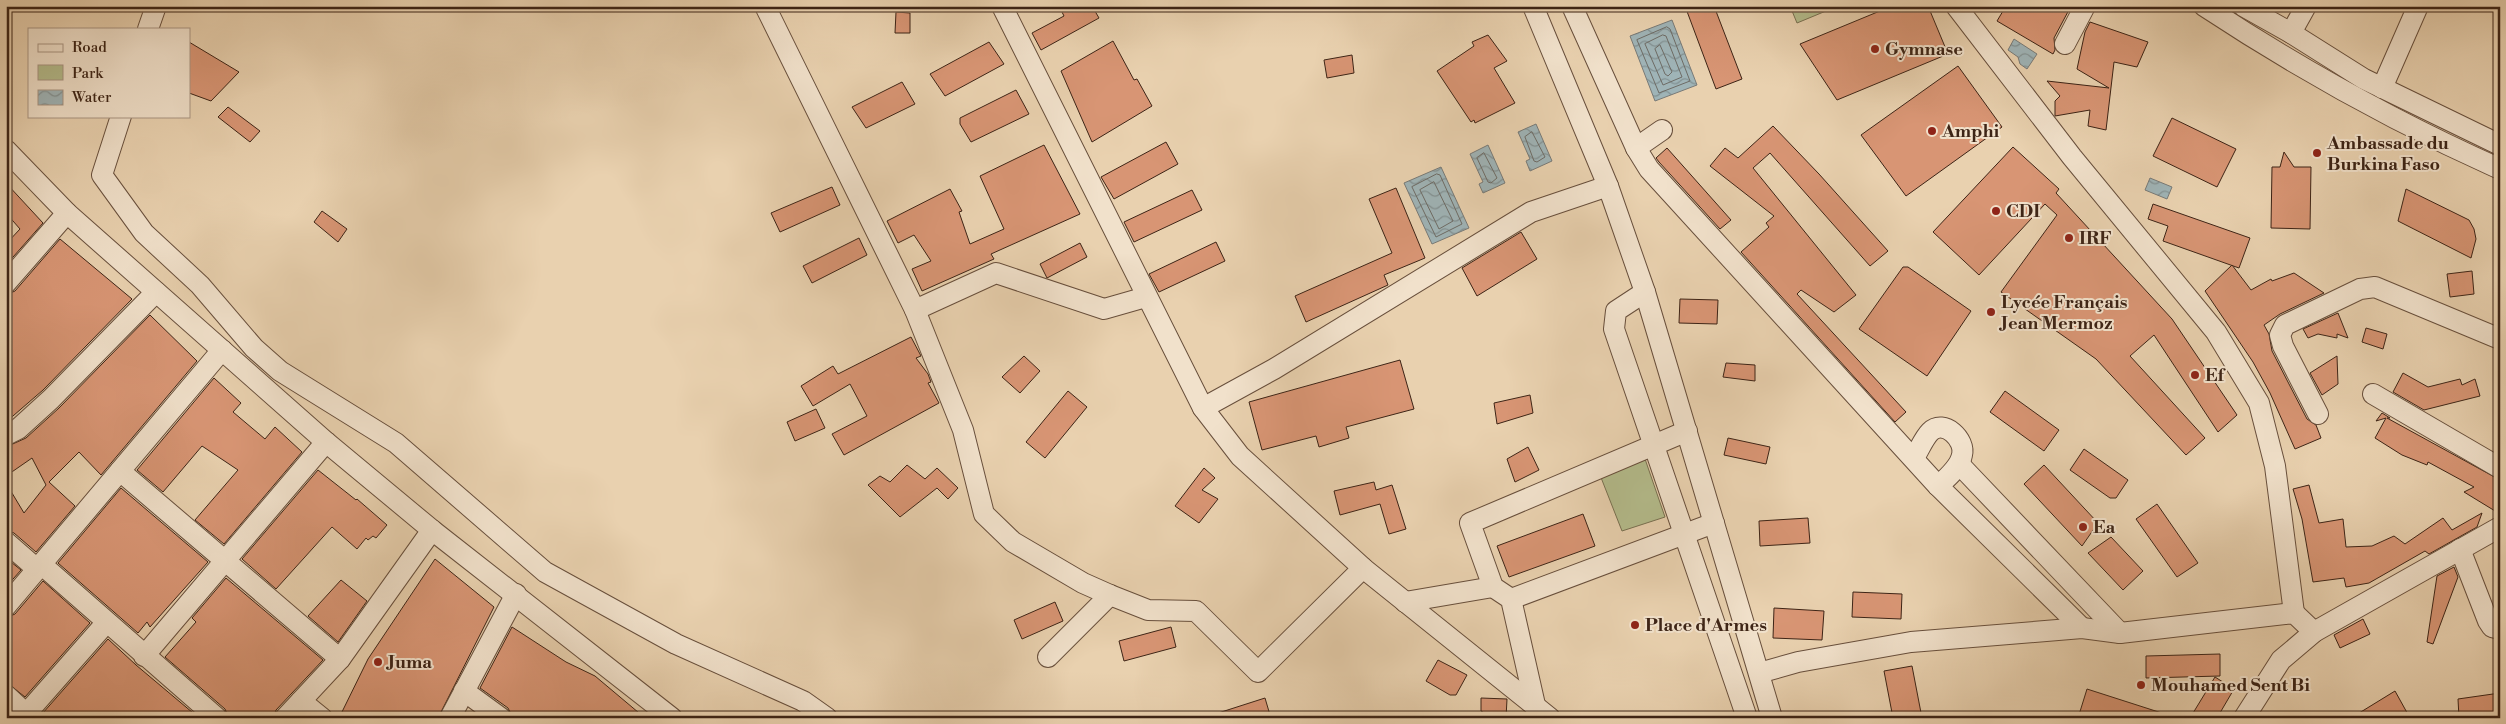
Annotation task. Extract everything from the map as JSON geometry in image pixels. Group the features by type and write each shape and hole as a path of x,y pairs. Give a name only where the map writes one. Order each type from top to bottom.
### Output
{"street":[{"path":"148,28 156,6"},
{"path":"765,6 916,310 964,430 984,514 1013,542 1083,583 1148,610 1196,610 1258,672 1363,568"},
{"path":"1002,6 1203,408 1240,456 1363,568 1543,712"},
{"path":"1532,6 1608,186 1645,292 1759,672 1767,716"},
{"path":"1572,6 1636,148 1649,169 1938,486 2082,628"},
{"path":"1956,6 2072,157 2216,332 2259,403 2275,466 2294,613 2314,632"},
{"path":"2065,44 2085,6"},
{"path":"2204,6 2362,101 2433,139 2500,169"},
{"path":"2243,6 2382,88 2500,145"},
{"path":"2291,33 2306,6"},
{"path":"2382,88 2418,6"},
{"path":"120,118 102,175 144,233 200,285 254,348 280,371 396,443 545,572 676,644 803,701 827,718"},
{"path":"1636,148 1662,130"},
{"path":"6,150 68,213 326,442 432,530 672,718"},
{"path":"1203,408 1274,369 1530,212 1608,186"},
{"path":"6,283 68,213"},
{"path":"916,310 996,273 1104,309 1146,297"},
{"path":"2318,414 2283,346 2280,335 2285,325 2360,289 2375,287 2500,339"},
{"path":"6,435 18,429 51,399 156,292"},
{"path":"1645,292 1616,311 1614,329 1747,718"},
{"path":"6,606 222,350"},
{"path":"2374,394 2500,468"},
{"path":"1914,458 1930,432 1937,428 1948,429 1958,436 1963,454 1959,464 1938,486"},
{"path":"1543,712 1510,599 1493,586 1470,523 1687,431"},
{"path":"144,656 326,442"},
{"path":"1959,464 2120,633"},
{"path":"120,471 340,659"},
{"path":"1510,599 1714,523"},
{"path":"2244,718 2281,660 2314,632 2500,527"},
{"path":"285,718 340,659 432,530"},
{"path":"6,542 39,567 217,718"},
{"path":"2460,549 2488,621 2492,627 2500,629"},
{"path":"1405,602 1493,586"},
{"path":"450,718 516,594"},
{"path":"1048,657 1110,595"},
{"path":"1759,672 1798,662 1911,642 2082,628 2120,633 2294,613"},
{"path":"17,709 106,623"},
{"path":"464,691 501,718"},
{"path":"301,701 320,717"}],"green space":[{"path":"1790,6 1838,6 1797,23"},
{"path":"1644,456 1665,517 1622,531 1600,475"}],"water":[{"path":"1672,20 1697,85 1655,101 1630,36"},
{"path":"2014,39 2037,54 2027,69 2020,64 2018,57 2008,50"},
{"path":"1536,124 1552,161 1530,171 1526,161 1530,159 1518,132"},
{"path":"1488,145 1505,183 1483,193 1479,184 1483,182 1470,154"},
{"path":"1441,167 1469,228 1432,244 1404,183"},
{"path":"2150,178 2172,187 2167,199 2145,190"}],"building":[{"path":"1059,6 1092,6 1099,18 1041,50 1032,33 1064,16"},
{"path":"1685,6 1714,6 1742,79 1716,89"},
{"name":"Gymnase","path":"1892,6 1928,6 1948,54 1837,100 1800,44"},
{"path":"2006,6 2071,6 2054,38 2055,50 2053,54 1997,21"},
{"path":"896,12 910,13 910,33 895,33"},
{"path":"2090,22 2148,42 2137,67 2114,62 2106,130 2088,126 2090,110 2055,116 2055,101 2060,96 2047,81 2109,88 2077,69 2085,32"},
{"path":"1488,35 1507,61 1494,68 1515,103 1475,123 1474,120 1471,122 1437,71 1474,46 1472,42"},
{"path":"1113,41 1134,80 1137,79 1152,106 1092,142 1061,71"},
{"path":"989,42 1004,64 945,96 930,74"},
{"path":"190,43 239,72 211,101 190,93"},
{"path":"1352,55 1354,73 1327,78 1324,60"},
{"name":"Amphi","path":"1958,66 2002,127 1906,196 1861,135"},
{"path":"902,82 915,104 866,128 852,107"},
{"path":"1016,90 1029,114 971,142 960,124 960,118"},
{"path":"228,107 260,131 250,142 218,117"},
{"path":"2172,118 2236,149 2217,187 2153,156"},
{"path":"1773,126 1888,251 1870,266 1770,153 1753,168 1856,295 1834,312 1801,290 1797,294 1906,412 1895,422 1741,252 1769,227 1766,223 1774,216 1710,166 1725,148 1738,158"},
{"path":"1166,142 1178,164 1114,199 1101,177"},
{"path":"1044,145 1080,214 991,254 994,259 922,291 912,269 931,261 914,235 898,243 887,221 950,189 962,211 959,212 970,244 1004,229 980,176"},
{"path":"2013,147 2059,189 2056,193 2172,319 2237,415 2218,432 2154,335 2130,356 2205,438 2186,455 2096,359 2001,292 2057,215 2045,204 1979,275 1933,232"},
{"path":"1667,148 1731,220 1720,229 1656,158"},
{"path":"2284,152 2294,167 2311,167 2310,229 2271,228 2272,167 2280,167"},
{"path":"6,183 43,223 6,265 6,244 20,229 6,213"},
{"path":"832,187 840,205 780,232 771,213"},
{"path":"1396,188 1425,258 1384,275 1388,285 1306,322 1295,296 1392,253 1369,199"},
{"path":"2406,189 2469,220 2474,229 2476,239 2471,258 2398,221"},
{"path":"1192,190 1202,210 1134,242 1124,222"},
{"path":"2153,204 2250,238 2239,268 2163,241 2168,226 2148,219"},
{"path":"322,211 347,229 338,242 314,222"},
{"path":"1521,232 1537,259 1477,296 1462,268"},
{"path":"859,238 867,255 812,283 803,266"},
{"path":"60,239 132,299 43,390 6,422 6,295 15,291"},
{"path":"1216,242 1225,261 1159,292 1149,274"},
{"path":"1080,243 1087,257 1047,278 1040,264"},
{"path":"2232,265 2251,290 2271,279 2272,281 2294,273 2324,293 2280,314 2264,325 2269,334 2272,351 2307,419 2316,425 2321,438 2295,449 2270,393 2253,362 2205,291"},
{"path":"1903,267 1908,267 1971,311 1927,376 1859,329"},
{"path":"2472,271 2474,294 2450,297 2447,274"},
{"path":"1680,299 1718,300 1717,324 1679,323"},
{"path":"2338,313 2348,338 2337,334 2337,338 2318,334 2308,338 2303,329"},
{"path":"150,315 197,361 101,475 79,452 49,482 75,506 36,552 14,533 6,530 6,483 24,513 46,485 32,458 6,476 6,447 26,438 59,408"},
{"path":"2366,328 2387,334 2383,349 2362,342"},
{"path":"911,337 921,356 916,358 928,374 931,382 928,383 939,403 844,455 832,434 867,416 850,384 813,406 801,386 833,366 838,374"},
{"path":"1024,356 1040,371 1020,393 1002,377"},
{"path":"2337,356 2338,384 2322,395 2310,373"},
{"path":"1400,360 1414,409 1346,427 1349,438 1319,447 1316,436 1262,450 1249,402"},
{"path":"1726,363 1755,365 1755,381 1723,377"},
{"path":"2403,373 2428,387 2460,379 2462,385 2475,379 2480,396 2424,410 2393,392"},
{"path":"214,378 241,403 233,412 265,439 275,427 302,452 224,544 195,520 238,470 202,446 163,492 137,470"},
{"path":"1068,391 1087,407 1045,458 1026,442"},
{"path":"2005,391 2059,430 2044,451 1990,412"},
{"path":"1530,395 1533,413 1497,424 1494,403"},
{"path":"816,409 825,428 795,441 787,422"},
{"path":"2382,413 2390,418 2387,418 2500,480 2500,514 2464,492 2474,487 2428,462 2427,465 2402,455 2375,438 2386,418 2376,421"},
{"path":"1728,438 1770,447 1766,464 1724,455"},
{"path":"1528,447 1539,470 1515,482 1507,459"},
{"path":"2084,449 2128,480 2116,498 2110,498 2070,470"},
{"path":"907,465 925,479 937,468 958,488 948,499 937,488 900,517 868,485 880,476 890,482"},
{"path":"2044,465 2098,523 2082,546 2024,484"},
{"path":"1204,468 1215,478 1202,490 1218,499 1199,523 1175,506"},
{"path":"318,470 357,499 387,525 376,538 373,536 368,540 366,538 357,549 332,527 276,589 242,559"},
{"path":"1374,482 1376,490 1392,485 1406,529 1389,534 1380,504 1340,515 1334,491"},
{"path":"2309,485 2319,523 2343,519 2346,547 2372,546 2394,536 2405,544 2443,518 2452,530 2482,513 2477,527 2429,554 2425,551 2369,583 2346,587 2344,578 2313,582 2302,519 2293,489"},
{"path":"121,488 208,562 150,627 147,622 138,633 58,563"},
{"path":"2157,504 2198,563 2177,577 2136,519"},
{"path":"1583,514 1595,546 1509,577 1497,546"},
{"path":"1808,518 1810,543 1760,546 1759,521"},
{"path":"2111,537 2143,571 2123,590 2088,553"},
{"path":"6,558 21,570 6,587"},
{"path":"435,559 494,607 438,718 339,718 368,659"},
{"path":"2454,567 2458,577 2433,644 2427,642 2437,576"},
{"path":"226,578 323,660 276,710 273,718 229,718 225,709 165,657 196,622 192,618"},
{"path":"341,580 367,601 338,642 308,616"},
{"path":"43,581 90,623 25,697 6,682 6,618 15,614"},
{"path":"1853,592 1902,594 1901,619 1852,617"},
{"path":"1055,602 1063,621 1022,639 1014,620"},
{"path":"1774,608 1824,611 1822,640 1773,638"},
{"path":"2363,619 2370,634 2340,648 2334,635"},
{"path":"512,627 566,662 595,676 645,718 513,718 508,708 480,688"},
{"path":"1171,627 1176,647 1124,661 1119,641"},
{"path":"108,639 199,718 43,718 42,714"},
{"path":"2220,654 2220,676 2146,678 2146,656"},
{"path":"1438,660 1467,675 1456,695 1450,695 1426,681"},
{"path":"1912,666 1922,718 1893,718 1884,671"},
{"path":"2215,677 2234,689 2217,718 2190,718"},
{"path":"2087,689 2168,715 2168,718 2078,718"},
{"path":"2395,691 2410,718 2351,718"},
{"path":"2500,693 2500,718 2459,718 2458,699"},
{"path":"1265,698 1270,715 1261,718 1212,718 1212,715"},
{"path":"1481,698 1507,699 1506,718 1493,718 1481,711"}],"place":[{"name":"Gymnase","path":"1875,49"},
{"name":"Amphi","path":"1932,131"},
{"name":"Ambassade du Burkina Faso","path":"2317,153"},
{"name":"CDI","path":"1996,211"},
{"name":"IRF","path":"2069,238"},
{"name":"Lycée Français Jean Mermoz","path":"1991,312"},
{"name":"Ef","path":"2195,375"},
{"name":"Ea","path":"2083,527"},
{"name":"Place d'Armes","path":"1635,625"},
{"name":"Juma","path":"378,662"},
{"name":"Mouhamed Sent Bi","path":"2141,685"}]}
